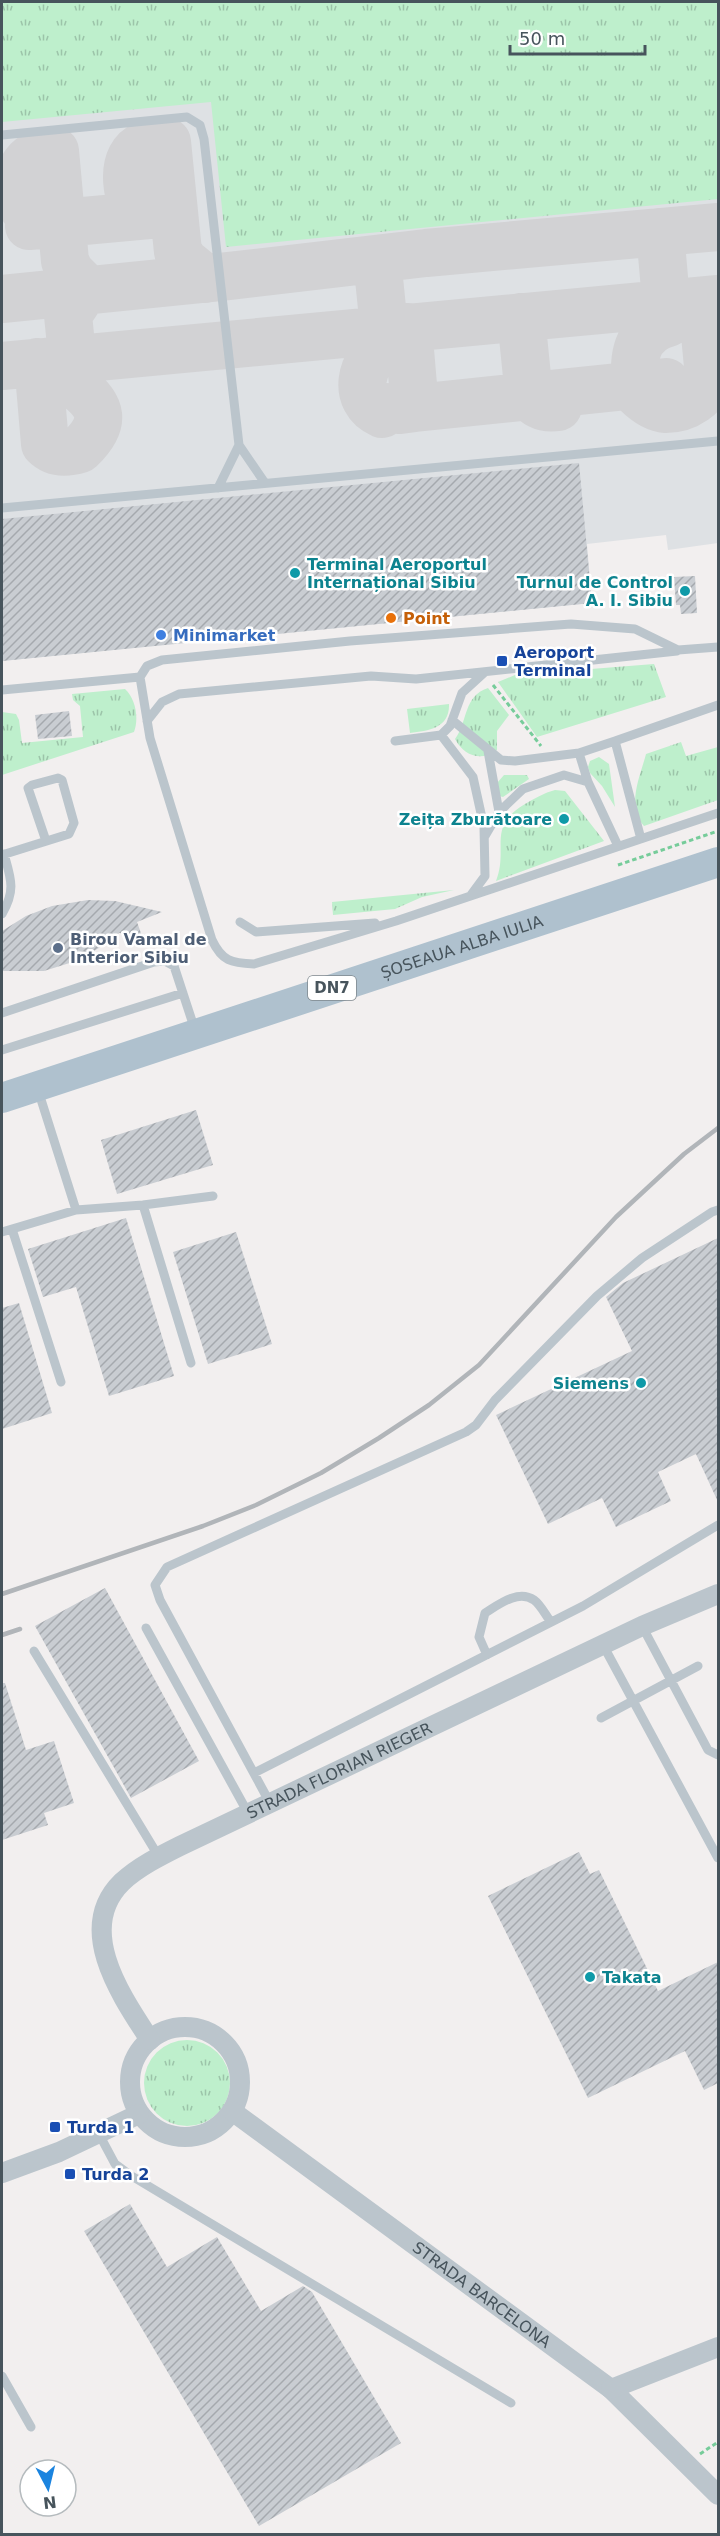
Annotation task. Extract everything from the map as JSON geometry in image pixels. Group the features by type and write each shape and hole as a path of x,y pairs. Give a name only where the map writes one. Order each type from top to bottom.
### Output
{"main road":[{"name":"ȘOSEAUA ALBA IULIA","path":"2,1098 718,862"}],"street":[{"name":"STRADA FLORIAN RIEGER","path":"150,2040 126,2003 111,1972 103,1944 102,1925 105,1908 117,1889 135,1872 159,1857 248,1813 642,1626 718,1594"},
{"path":"190,2028 214,2036 227,2047 236,2061 240,2078 238,2095 232,2110 220,2124 205,2133 186,2137 168,2135 152,2127 139,2114 132,2099 131,2074 139,2052 150,2040 165,2031 190,2028"},
{"name":"STRADA BARCELONA","path":"232,2110 611,2389 718,2495"},
{"path":"2,2173 59,2152 139,2114"},
{"path":"611,2389 718,2347"}],"lane":[{"path":"2,135 173,118 192,119 202,129 238,446 265,483"},
{"path":"2,508 718,441"},
{"path":"218,488 238,446"},
{"path":"678,651 635,629 571,624 350,641 162,660 147,666 140,678 150,738 219,954 236,963 254,964 396,921 718,813"},
{"path":"147,721 162,702 179,694 371,676 416,679 718,647"},
{"path":"395,741 441,735 450,726 462,693 487,670"},
{"path":"2,690 140,678"},
{"path":"452,720 501,760 515,761 579,753 718,705"},
{"path":"441,735 473,777 484,827 485,876 471,895"},
{"path":"615,741 641,839"},
{"path":"488,751 499,812"},
{"path":"579,753 588,782 618,846"},
{"path":"484,839 499,812 523,789 564,775 588,782"},
{"path":"2,914 10,899 12,884 3,854 46,841 69,834 74,823 62,780 58,778 28,788 46,841"},
{"path":"240,922 256,932 270,932 396,921"},
{"path":"2,1013 165,960 174,966 196,1034"},
{"path":"2,1050 183,993"},
{"path":"37,1086 76,1210"},
{"path":"2,1232 76,1210 213,1197"},
{"path":"143,1205 191,1363"},
{"path":"270,1803 160,1600 155,1585 167,1567 466,1432 476,1425 495,1400 597,1296 642,1258 718,1210"},
{"path":"12,1229 61,1382"},
{"path":"254,1773 551,1623 717,1529"},
{"path":"487,1655 480,1637 485,1613 510,1598 526,1597 534,1600 551,1623"},
{"path":"642,1626 708,1750 718,1755"},
{"path":"146,1628 248,1813"},
{"path":"603,1645 718,1858"},
{"path":"34,1651 159,1857"},
{"path":"601,1718 698,1666"},
{"path":"99,2134 115,2164 130,2175 511,2403"},
{"path":"2,2376 31,2427"}],"path":[{"path":"618,865 718,831"}],"shaded area":[{"path":"2,2 718,2 718,543 668,550 666,535 587,544 592,603 2,661"}],"green space":[{"path":"2,2 718,2 718,199 226,247 211,102 2,122"},
{"path":"654,664 666,697 537,737 498,682 515,675"},
{"path":"488,688 509,715 497,731 497,750 485,756 473,755 463,750 455,739 470,703 480,692"},
{"path":"125,689 136,709 134,732 2,775 2,712 16,714 22,743 83,737 80,706 73,700 72,694"},
{"path":"449,704 446,718 437,727 410,733 407,709"},
{"path":"681,742 686,756 718,747 718,800 644,826 636,810 635,800 646,754"},
{"path":"599,757 609,764 615,807 588,767 590,761"},
{"path":"504,775 527,775 529,779 503,797 499,796 497,783"},
{"path":"555,790 565,791 604,841 496,881 501,858 502,830 506,821 525,804"},
{"path":"454,890 422,897 395,909 333,915 332,902"},
{"path":"187,2040 211,2047 223,2059 230,2083 223,2107 211,2119 187,2126 163,2119 151,2107 144,2083 151,2059 163,2047"}],"building":[{"name":"Terminal Aeroportul Internațional Sibiu","path":"579,463 592,603 2,661 2,519"},
{"name":"Turnul de Control A. I. Sibiu","path":"695,576 697,613 681,614 680,605 676,605 674,577"},
{"path":"69,711 72,736 38,739 35,715"},
{"path":"88,900 115,901 162,912 137,922 142,936 119,933 106,944 76,961 44,971 2,971 2,931 26,916 52,906"},
{"path":"196,1110 213,1165 117,1194 101,1140"},
{"path":"126,1218 174,1376 109,1396 76,1287 43,1297 28,1249"},
{"path":"236,1232 272,1344 208,1364 173,1252"},
{"name":"Siemens","path":"718,1238 718,1502 696,1454 658,1472 671,1501 616,1527 602,1498 548,1524 496,1415 632,1351 606,1297 623,1283"},
{"path":"19,1303 52,1413 2,1429 2,1308"},
{"path":"105,1588 199,1761 131,1798 35,1626"},
{"path":"2,1683 5,1683 26,1750 54,1741 74,1803 44,1813 48,1825 2,1840"},
{"name":"Takata","path":"579,1852 590,1874 599,1870 658,1991 718,1962 718,2083 704,2090 685,2051 588,2098 488,1896"},
{"path":"130,2204 167,2267 217,2237 261,2311 303,2286 312,2292 401,2443 259,2526 84,2231"}],"taxiway":[{"path":"160,214 130,198 127,176 131,157 136,150 154,142 167,142 178,252 185,262 206,279"},
{"path":"38,362 45,444 61,452 80,449 95,431 98,415 91,400 75,385 68,315 80,297 88,290 70,272 65,261 55,151 38,154 31,158 22,169 18,183 20,203 23,209 37,218 54,224"},
{"path":"29,226 171,213"},
{"path":"2,299 426,253 718,227"},
{"path":"660,232 668,323 656,327 641,341 635,360 637,393 654,406 666,409 681,407 700,395 707,384 709,377 702,303"},
{"path":"377,259 386,347 377,353 365,370 363,390 372,408 382,414 387,407 400,410 415,408 408,327"},
{"path":"2,366 718,299"},
{"path":"521,317 529,396 542,406 558,407"},
{"path":"415,408 666,382"}],"railway":[{"path":"2,1594 203,1526 256,1505 321,1473 379,1438 429,1405 479,1365 616,1217 684,1154 718,1128"},
{"path":"2,1635 20,1629"}],"place":[{"name":"Terminal Aeroportul Internațional Sibiu","path":"295,573"},
{"name":"Turnul de Control A. I. Sibiu","path":"685,591"},
{"name":"Point","path":"391,618"},
{"name":"Minimarket","path":"161,635"},
{"name":"Aeroport Terminal","path":"502,661"},
{"name":"Zeița Zburătoare","path":"564,819"},
{"name":"Birou Vamal de Interior Sibiu","path":"58,948"},
{"name":"Siemens","path":"641,1383"},
{"name":"Takata","path":"590,1977"},
{"name":"Turda 1","path":"55,2127"},
{"name":"Turda 2","path":"70,2174"}]}
